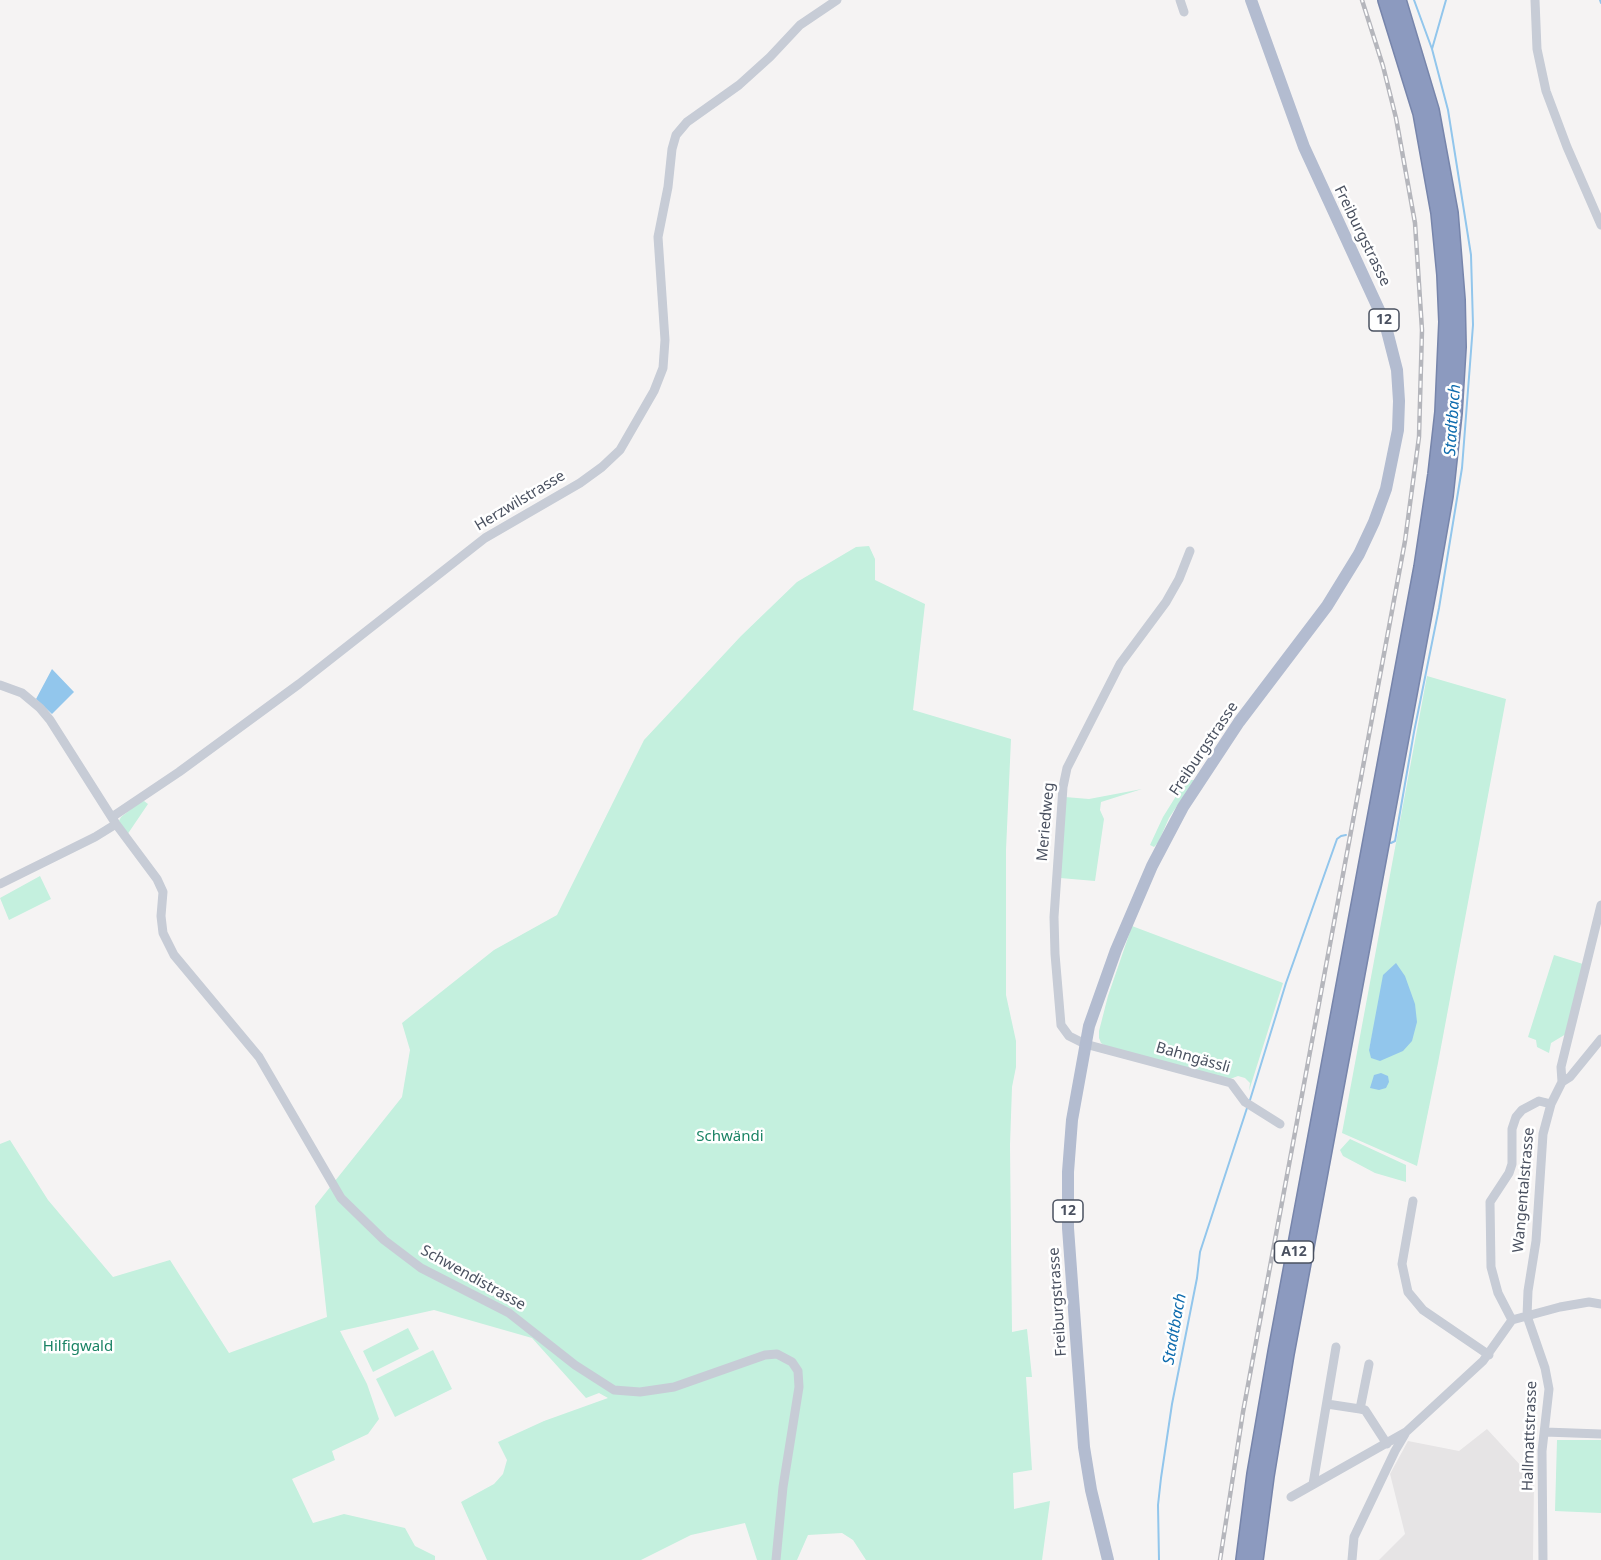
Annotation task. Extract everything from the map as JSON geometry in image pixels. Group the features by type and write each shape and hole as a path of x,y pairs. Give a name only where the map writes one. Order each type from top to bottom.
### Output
{"highway":[{"name":"A12","path":"1244,1560 1272,1372 1422,567 1443,412 1447,322 1439,213 1421,113 1386,0"},
{"name":"A12","path":"1255,1560 1279,1394 1432,570 1446,486 1454,413 1458,347 1457,300 1449,203 1431,110 1398,0"}],"main road":[{"name":"Freiburgstrasse","path":"1108,1560 1091,1490 1084,1447 1068,1228 1069,1143 1085,1044 1097,1000 1152,866 1173,825 1220,750 1321,614 1349,572 1377,515 1386,489 1398,430 1399,393 1389,335 1375,299 1304,147 1251,0"}],"street":[{"name":"Herzwilstrasse","path":"0,884 95,837 114,820 299,684 485,538 580,483 620,450 650,399 663,368 665,340 658,237 676,135 687,122 739,85 800,25 837,0"},
{"path":"1180,0 1184,12"},
{"path":"1535,0 1537,49 1546,91 1567,147 1601,225"},
{"name":"Meriedweg","path":"1085,1044 1064,1032 1059,1014 1054,917 1063,787 1068,768 1120,664 1170,596 1190,551"},
{"name":"Schwendistrasse","path":"0,685 22,693 50,720 114,820 158,879 163,892 161,916 164,933 174,955 259,1057 341,1198 384,1240 421,1268 509,1312 575,1365 614,1390 640,1392 674,1387 765,1354 777,1354 792,1362 798,1371 799,1387 783,1487 776,1560"},
{"name":"Wangentalstrasse","path":"1527,1316 1527,1291 1536,1241 1543,1134 1551,1104 1562,1082 1561,1067 1601,905"},
{"path":"1562,1082 1570,1077 1601,1039"},
{"name":"Bahngässli","path":"1085,1044 1231,1083 1245,1102 1280,1124"},
{"path":"1512,1320 1498,1293 1491,1267 1490,1202 1509,1173 1512,1164 1512,1130 1516,1117 1522,1110 1539,1101 1551,1104"},
{"path":"1413,1201 1402,1264 1408,1292 1423,1310 1489,1355"},
{"path":"1291,1497 1406,1432 1489,1355 1512,1320 1560,1307 1589,1302 1601,1304"},
{"name":"Hallmattstrasse","path":"1527,1316 1548,1378 1549,1395 1542,1451 1543,1560"},
{"path":"1313,1484 1336,1347"},
{"path":"1360,1409 1369,1364"},
{"path":"1327,1404 1365,1410 1387,1444"},
{"path":"1352,1560 1354,1536 1406,1432"},
{"path":"1545,1432 1601,1434"}],"shaded area":[{"path":"1487,1429 1534,1480 1533,1560 1379,1560 1405,1534 1390,1474 1408,1441 1459,1451"}],"green space":[{"name":"Schwändi","path":"869,546 875,559 875,580 925,604 913,710 1011,739 1006,850 1006,995 1016,1041 1010,1145 1012,1332 1027,1329 1032,1377 1026,1377 1032,1470 1013,1473 1014,1509 1050,1501 1042,1560 866,1560 853,1540 842,1533 808,1535 797,1560 757,1560 745,1523 691,1535 641,1560 487,1560 461,1502 494,1484 503,1474 507,1460 498,1442 544,1421 608,1398 599,1393 586,1398 532,1338 434,1310 340,1331 367,1384 379,1419 368,1434 332,1451 335,1460 292,1479 313,1523 344,1514 405,1528 415,1546 435,1556 435,1560 0,1560 0,1144 10,1140 48,1200 113,1277 170,1260 229,1353 327,1317 315,1206 402,1097 410,1050 402,1023 494,950 557,915 644,740 741,636 797,582 856,547"},
{"path":"1427,676 1506,699 1417,1166 1342,1133","holes":["1373,1032 1403,1051 1369,1050"]},
{"path":"1186,780 1194,780 1169,818 1158,843 1154,847 1150,845 1163,817"},
{"path":"1142,789 1101,802 1100,810 1104,819 1095,881 1060,878 1065,797 1089,799"},
{"path":"144,801 148,804 127,835 119,821 121,817"},
{"path":"40,876 51,899 9,920 0,898"},
{"path":"1132,926 1283,983 1249,1091 1250,1083 1245,1078 1238,1076 1230,1079 1107,1047 1101,1043 1099,1031 1108,996"},
{"path":"1554,955 1583,964 1566,1034 1551,1043 1549,1053 1537,1047 1536,1040 1528,1037"},
{"path":"1350,1139 1406,1165 1406,1182 1375,1173 1343,1156 1340,1150"},
{"path":"408,1328 419,1349 373,1372 363,1351"},
{"path":"433,1350 452,1389 395,1417 376,1379"},
{"path":"1557,1440 1601,1440 1601,1513 1555,1511"}],"water":[{"path":"52,669 74,692 52,714 36,699"},
{"path":"1396,963 1405,976 1415,1004 1417,1022 1412,1041 1403,1051 1380,1061 1371,1058 1369,1050 1383,975"},
{"path":"1381,1073 1388,1076 1389,1082 1386,1088 1379,1090 1370,1088 1374,1075"}],"waterway":[{"name":"Stadtbach","path":"1391,843 1395,841 1439,608 1462,468 1473,325 1471,255 1448,110 1432,49 1414,0"},
{"path":"1432,49 1446,0"},
{"name":"Stadtbach","path":"1250,1100 1286,983 1337,839 1346,835"},
{"name":"Stadtbach","path":"1159,1560 1158,1505 1161,1478 1200,1252 1247,1108"}],"railway":[{"path":"1220,1560 1243,1412 1405,541 1419,437 1422,330 1415,223 1396,118 1383,66 1362,0"}],"park label":[{"name":"Hilfigwald","path":"78,1347"}]}
